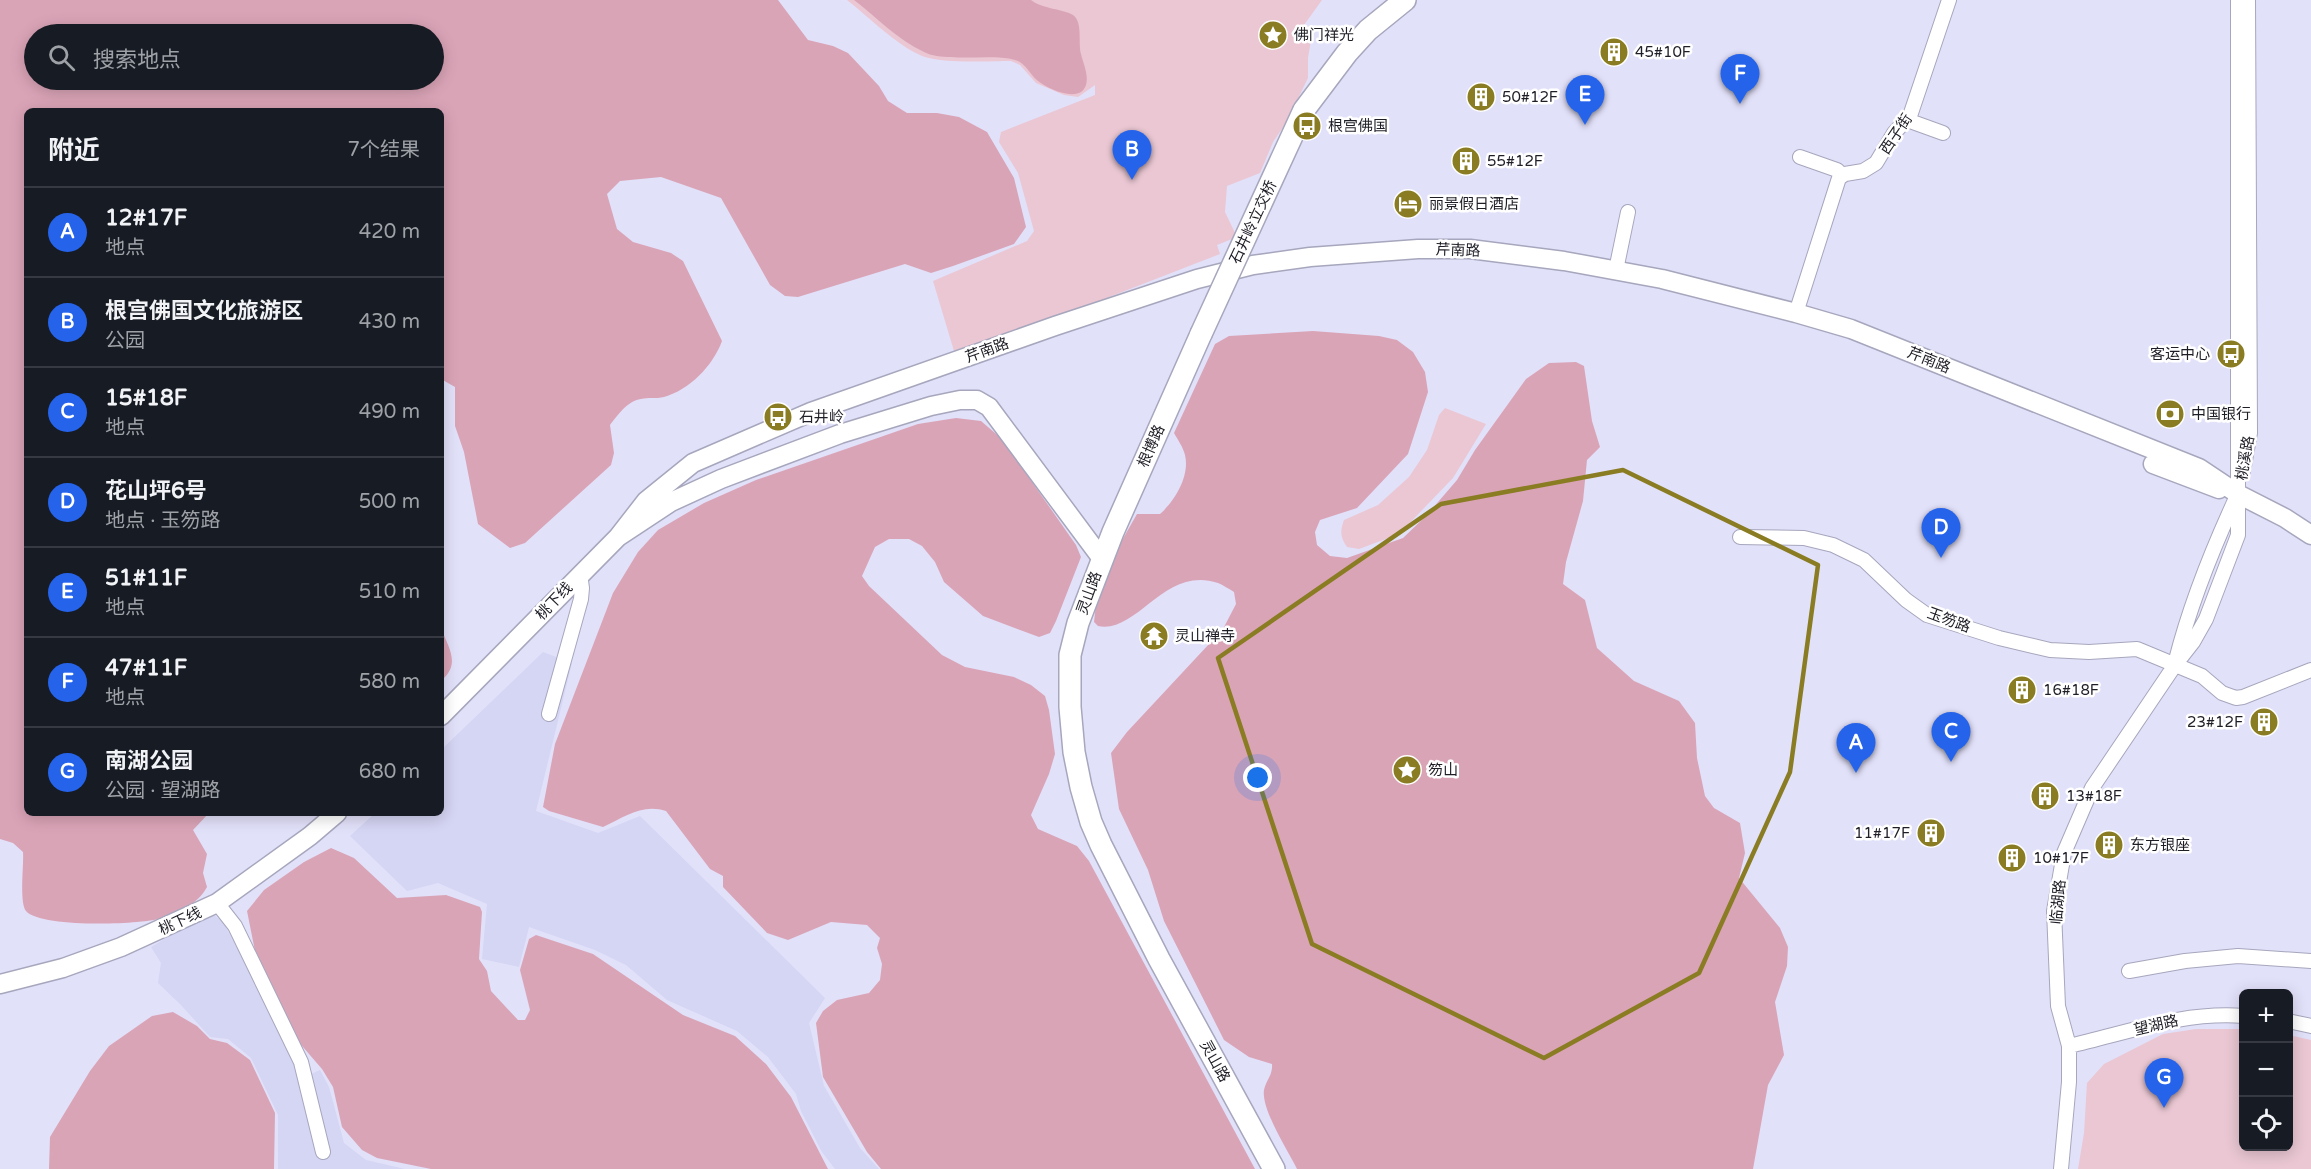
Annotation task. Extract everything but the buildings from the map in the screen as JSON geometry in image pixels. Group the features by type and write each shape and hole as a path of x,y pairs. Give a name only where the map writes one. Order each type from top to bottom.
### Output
{"highway":[{"name":"石井岭立交桥","path":"1201,334 1304,110 1347,53 1368,30 1405,0"},
{"name":"根博路","path":"1102,559 1201,334"},
{"name":"灵山路","path":"1102,559 1078,623 1068,670 1074,752 1091,822 1159,959 1274,1169"}],"main road":[{"name":"芹南路","path":"618,537 646,501 693,464 711,454 811,412 1055,326 1197,279 1254,265 1310,257 1418,249 1470,249 1513,253 1616,270 1726,294 1851,329 2199,468 2238,494 2285,518 2311,535"},
{"name":"灵山路","path":"618,537 671,502 732,475 840,434 932,406 960,400 977,400 989,407 1000,420 1102,559"},
{"name":"桃下线","path":"444,713 618,537"},
{"name":"桃下线","path":"0,984 63,968 121,947 217,903 273,864 334,816"}],"street":[{"name":"西子街","path":"1842,175 1871,167 1878,160 1894,133 1907,120 1913,109 1949,0"},
{"name":"桃溪路","path":"2238,0 2239,285 2236,445 2238,494"},
{"name":"桃溪路","path":"2238,494 2250,433 2248,0"},
{"path":"1907,120 1943,133"},
{"path":"1796,313 1842,175 1837,170 1800,157"},
{"path":"1616,270 1628,212"},
{"name":"临湖路","path":"2061,1169 2069,1082 2069,1046 2058,1006 2054,911 2064,853 2092,788 2193,642 2206,619 2238,536 2238,494"},
{"name":"玉笏路","path":"1740,537 1804,538 1833,545 1864,560 1906,600 1927,615 1999,638 2050,650 2089,652 2137,649 2202,676 2222,693 2236,698 2243,698 2311,670"},
{"path":"549,714 581,599 580,574"},
{"path":"217,903 235,926 301,1062 322,1152"},
{"path":"2129,971 2185,961 2238,956 2311,960"},
{"name":"望湖路","path":"2069,1046 2176,1019 2218,1014 2239,1016"},
{"path":"2293,1022 2311,1026"}],"highlighted area":[{"path":"1623,470 1818,565 1790,772 1699,973 1544,1058 1312,944 1218,658 1441,504"}],"shaded area":[{"path":"0,0 778,0 808,40 833,46 848,53 879,86 888,101 907,113 937,113 959,117 987,132 1014,178 1026,227 1014,244 931,273 905,264 798,297 785,296 770,285 721,198 661,177 620,181 607,194 617,229 633,242 671,253 683,261 722,341 713,359 691,383 673,394 636,400 623,409 610,425 614,453 611,465 525,543 510,548 478,524 464,452 455,426 455,387 444,381 444,108 24,108 24,816 206,816 193,830 207,854 203,873 207,887 188,907 162,918 91,924 50,920 26,911 22,892 23,852 13,843 0,839"},
{"path":"847,0 1322,0 1304,25 1311,40 1308,78 1286,123 1273,142 1260,173 1227,186 1225,212 1237,237 1217,245 1220,254 1063,315 954,351 933,281 1027,241 1034,231 1018,173 999,142 1001,132 1095,95 1095,85 1078,97 1064,95 1036,83 1020,65 1011,61 953,61 922,56 892,38"},
{"path":"854,0 1031,0 1069,13 1078,22 1086,85 1083,91 1077,94 1064,93 1043,84 1015,60 944,57 927,53 896,35"},
{"path":"1313,331 1379,336 1397,340 1413,352 1425,372 1428,392 1408,454 1357,508 1320,520 1315,532 1317,545 1330,556 1347,558 1403,538 1426,516 1457,480 1475,450 1526,379 1549,363 1576,362 1584,366 1592,421 1600,447 1587,460 1583,501 1566,562 1563,584 1585,600 1597,648 1634,681 1679,701 1695,723 1697,758 1705,796 1714,808 1740,823 1745,853 1739,878 1780,928 1788,947 1787,966 1775,1002 1784,1055 1768,1085 1753,1169 1297,1169 1271,1119 1264,1098 1264,1090 1272,1064 1249,1057 1224,1040 1164,921 1148,870 1119,809 1111,753 1127,732 1223,629 1236,604 1234,592 1218,583 1199,580 1182,583 1126,620 1112,626 1098,626 1094,622 1096,604 1121,542 1137,514 1160,514 1180,488 1186,463 1183,449 1174,433 1215,344 1229,336"},
{"path":"1445,408 1486,424 1453,478 1399,534 1359,549 1347,547 1341,534 1344,520 1378,505 1409,477 1427,450 1439,415"},
{"path":"956,418 981,421 1002,439 1076,545 1081,557 1050,633 1039,637 983,616 944,582 935,562 922,546 909,539 889,539 875,547 862,576 869,586 942,655 965,667 1014,677 1031,685 1045,696 1055,754 1031,815 1038,829 1077,846 1089,861 1255,1169 881,1169 867,1152 823,1077 816,1023 823,1011 837,1000 869,993 880,980 882,964 877,948 880,938 867,925 831,922 788,940 767,933 723,887 723,876 710,869 666,811 641,810 603,827 549,811 543,807 555,744 613,593 638,552 658,530 704,503 756,480 918,424"},
{"path":"444,635 452,656 451,668 444,678"},
{"path":"543,652 572,663 536,811 598,833 640,816 825,998 809,1023 824,1086 860,1148 879,1169 835,1169 822,1152 801,1111 796,1094 768,1057 737,1031 667,1000 626,965 595,950 529,927 519,967 482,959 487,904 438,883 407,891 350,836 372,816 444,816 444,747"},
{"path":"331,848 354,858 397,898 446,895 480,907 482,912 479,959 487,971 491,991 518,1020 525,1020 530,1010 520,970 529,939 536,935 593,954 683,1015 735,1036 766,1064 791,1097 828,1169 431,1169 377,1158 362,1150 342,1127 333,1087 322,1069 290,1032 257,961 247,911 264,890 304,862"},
{"path":"210,912 223,922 307,1076 320,1070 329,1087 344,1143 366,1160 405,1169 278,1169 278,1115 251,1058 228,1039 210,1037 158,983 161,963 151,947"},
{"path":"173,1012 197,1026 210,1039 227,1043 250,1060 275,1113 274,1169 49,1169 50,1137 90,1071 109,1046 152,1016"},
{"path":"2196,1029 2239,1029 2239,1151 2293,1151 2293,1036 2311,1040 2311,1169 2078,1169 2084,1133 2087,1083 2104,1064 2163,1034"}],"place":[{"name":"佛门祥光","path":"1273,35"},
{"name":"45#10F","path":"1614,52"},
{"name":"50#12F","path":"1481,97"},
{"name":"47#11F","path":"1740,104"},
{"name":"51#11F","path":"1585,125"},
{"name":"根宫佛国","path":"1307,126"},
{"name":"55#12F","path":"1466,161"},
{"name":"根宫佛国文化旅游区","path":"1132,180"},
{"name":"丽景假日酒店","path":"1408,204"},
{"name":"客运中心","path":"2231,354"},
{"name":"中国银行","path":"2170,414"},
{"name":"石井岭","path":"778,417"},
{"name":"花山坪6号","path":"1941,558"},
{"name":"灵山禅寺","path":"1154,636"},
{"name":"16#18F","path":"2022,690"},
{"name":"23#12F","path":"2264,722"},
{"name":"15#18F","path":"1951,762"},
{"name":"笏山","path":"1407,770"},
{"name":"12#17F","path":"1856,773"},
{"name":"13#18F","path":"2045,796"},
{"name":"11#17F","path":"1931,833"},
{"name":"东方银座","path":"2109,845"},
{"name":"10#17F","path":"2012,858"},
{"name":"南湖公园","path":"2164,1108"}]}
